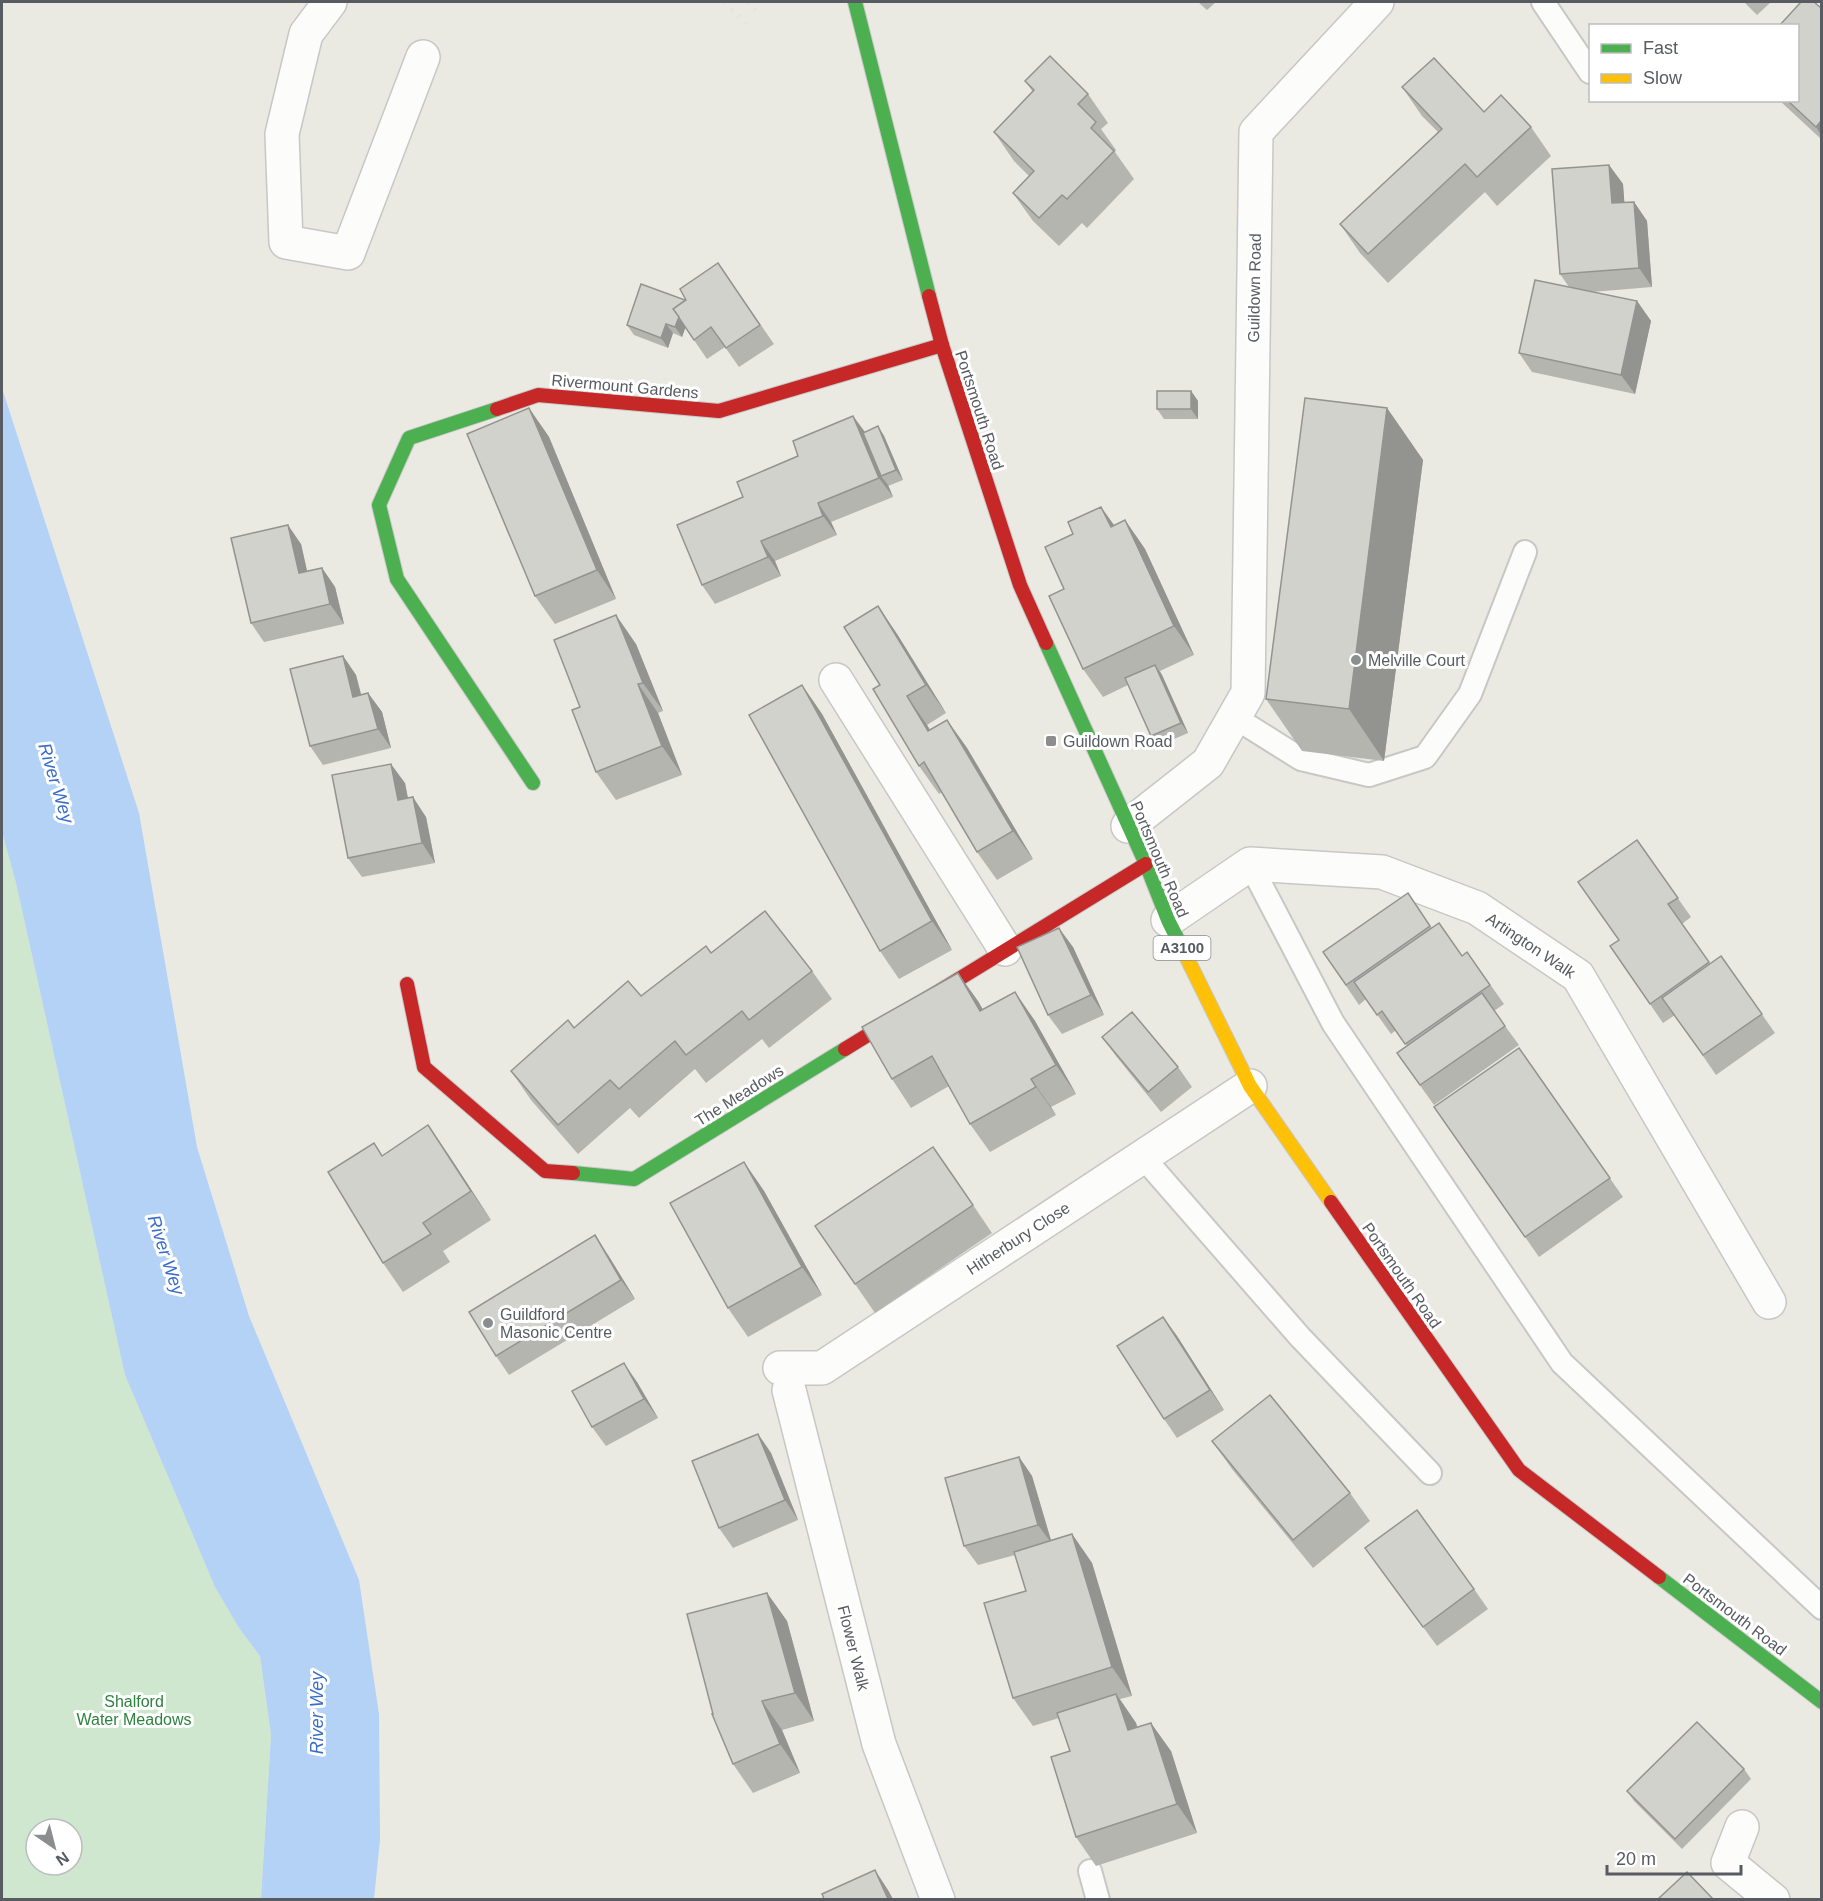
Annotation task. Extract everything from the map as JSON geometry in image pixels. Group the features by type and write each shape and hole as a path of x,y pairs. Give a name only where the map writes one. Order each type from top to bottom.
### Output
{"main road":[{"name":"Portsmouth Road","path":"855,2 942,345 1020,585 1146,864 1168,920 1250,1086 1519,1470 1821,1702"},
{"name":"Rivermount Gardens","path":"532,783 397,579 379,505 410,438 538,395 719,411 942,345"},
{"name":"The Meadows","path":"407,984 424,1067 545,1171 634,1179 1146,864"}],"street":[{"path":"330,2 306,34 282,134 286,242 348,253 423,57"},
{"name":"Guildown Road","path":"1128,826 1208,763 1248,693 1256,132 1377,2"},
{"path":"836,680 1005,949"},
{"path":"1168,920 1250,864"},
{"name":"Artington Walk","path":"1250,864 1383,872 1477,908 1578,976 1769,1302"},
{"name":"Hitherbury Close","path":"785,1379 822,1368 1250,1086"},
{"name":"Flower Walk","path":"785,1379 879,1744 938,1899"},
{"path":"1742,1827 1728,1863 1773,1899"}],"lane":[{"path":"1543,2 1589,71"},
{"path":"1234,717 1300,759 1369,775 1425,757 1470,694 1525,552"},
{"path":"1250,864 1334,1023 1563,1363 1821,1608"},
{"path":"1142,1156 1300,1337 1430,1473"},
{"path":"1090,1871 1098,1899"}],"green space":[{"name":"Shalford Water Meadows","path":"2,832 16,883 125,1375 215,1587 239,1628 260,1656 271,1735 261,1899 2,1899"}],"water":[{"name":"River Wey","path":"2,388 139,813 197,1147 249,1316 359,1580 379,1714 380,1840 374,1899 261,1899 271,1735 260,1656 239,1628 215,1587 125,1375 16,883 2,832"}],"building":[{"path":"1801,2 1814,2 1821,8 1821,121 1816,127 1789,102 1799,102 1799,24 1781,24"},
{"path":"1050,56 1088,94 1078,104 1096,122 1091,128 1114,151 1067,199 1062,195 1039,218 1013,193 1034,171 994,132 1034,90 1025,81"},
{"path":"1434,58 1484,112 1501,95 1531,127 1477,177 1465,164 1368,254 1340,224 1442,129 1402,87"},
{"path":"1609,165 1612,203 1634,202 1639,268 1560,274 1552,169"},
{"path":"718,263 760,325 726,348 711,327 694,340 673,309 686,300 680,289"},
{"path":"1535,280 1637,301 1621,375 1519,353"},
{"path":"641,284 685,300 673,309 679,317 675,327 666,324 661,338 627,325"},
{"path":"1157,391 1191,391 1191,409 1157,409"},
{"path":"1305,398 1387,408 1349,709 1266,699"},
{"path":"529,408 597,570 535,596 467,434"},
{"path":"853,416 879,478 818,503 823,516 761,541 768,557 702,585 677,525 743,497 737,482 798,456 793,441"},
{"path":"878,426 896,470 881,476 863,433"},
{"path":"1101,507 1111,527 1125,520 1174,626 1083,669 1049,596 1064,589 1045,547 1073,534 1068,522"},
{"path":"288,525 299,573 322,568 330,604 251,623 231,538"},
{"path":"878,606 926,685 907,696 928,731 947,720 1013,831 977,852 924,762 919,766 873,689 880,685 844,627"},
{"path":"616,615 643,683 638,684 662,746 596,772 572,710 580,707 554,640"},
{"path":"343,656 353,697 368,693 378,729 310,746 290,669"},
{"path":"1155,665 1181,723 1151,736 1125,678"},
{"path":"802,685 932,921 880,951 749,715"},
{"path":"391,764 398,800 413,797 422,843 348,858 332,775"},
{"path":"1637,840 1678,898 1668,904 1709,962 1650,1004 1610,946 1619,940 1578,882"},
{"path":"1408,893 1430,926 1346,985 1323,952"},
{"path":"765,911 812,971 749,1020 742,1011 686,1055 675,1041 619,1089 610,1080 558,1125 511,1071 568,1020 574,1028 628,981 641,996 706,946 711,953"},
{"path":"1439,923 1462,956 1467,952 1490,985 1405,1044 1382,1011 1377,1015 1354,982"},
{"path":"1059,928 1091,995 1048,1015 1017,947"},
{"path":"1721,956 1762,1014 1703,1055 1662,998"},
{"path":"958,973 980,1011 1015,992 1056,1065 1031,1079 1036,1087 970,1124 932,1056 892,1079 862,1027"},
{"path":"1482,993 1505,1026 1420,1085 1397,1053"},
{"path":"1132,1012 1178,1067 1148,1092 1102,1037"},
{"path":"1519,1048 1610,1178 1525,1237 1434,1107"},
{"path":"428,1125 471,1191 423,1223 431,1234 383,1263 328,1172 374,1143 382,1156"},
{"path":"933,1147 973,1205 855,1284 815,1226"},
{"path":"744,1162 802,1267 728,1308 670,1203"},
{"path":"595,1235 621,1280 496,1356 469,1312"},
{"path":"1163,1317 1210,1390 1164,1419 1117,1346"},
{"path":"624,1363 644,1399 592,1427 572,1391"},
{"path":"1270,1395 1350,1493 1293,1540 1212,1441"},
{"path":"758,1434 785,1500 719,1528 692,1461"},
{"path":"1019,1457 1038,1525 964,1546 945,1478"},
{"path":"1417,1510 1474,1589 1423,1627 1365,1548"},
{"path":"1072,1534 1112,1667 1013,1698 984,1603 1026,1591 1014,1552"},
{"path":"767,1593 795,1693 762,1701 780,1744 733,1764 712,1714 687,1614"},
{"path":"1116,1694 1128,1730 1151,1723 1177,1804 1076,1837 1051,1757 1070,1751 1057,1713"},
{"path":"1697,1722 1744,1769 1675,1839 1627,1791"},
{"path":"875,1870 888,1899 824,1899 822,1894"},
{"path":"1687,1872 1713,1899 1658,1899"}],"railway":[{"path":"725,2 749,27"},
{"path":"748,2 761,16"}],"traffic: fast":[{"path":"855,2 929,296"},
{"path":"497,409 409,438 379,505 397,579 533,783"},
{"path":"1046,643 1180,944"},
{"path":"573,1173 634,1179 845,1049"},
{"path":"1659,1577 1822,1702"}],"traffic: slow":[{"path":"1180,944 1250,1086 1331,1202"}],"traffic: jam":[{"path":"929,296 942,345 1020,585 1046,643"},
{"path":"497,409 538,395 719,411 942,345"},
{"path":"845,1049 1146,864"},
{"path":"407,984 424,1067 545,1171 573,1173"},
{"path":"1331,1202 1519,1470 1659,1577"}],"place":[{"name":"Melville Court","path":"1356,660"},
{"name":"Guildown Road","path":"1051,741"},
{"name":"Guildford Masonic Centre","path":"488,1323"}]}
